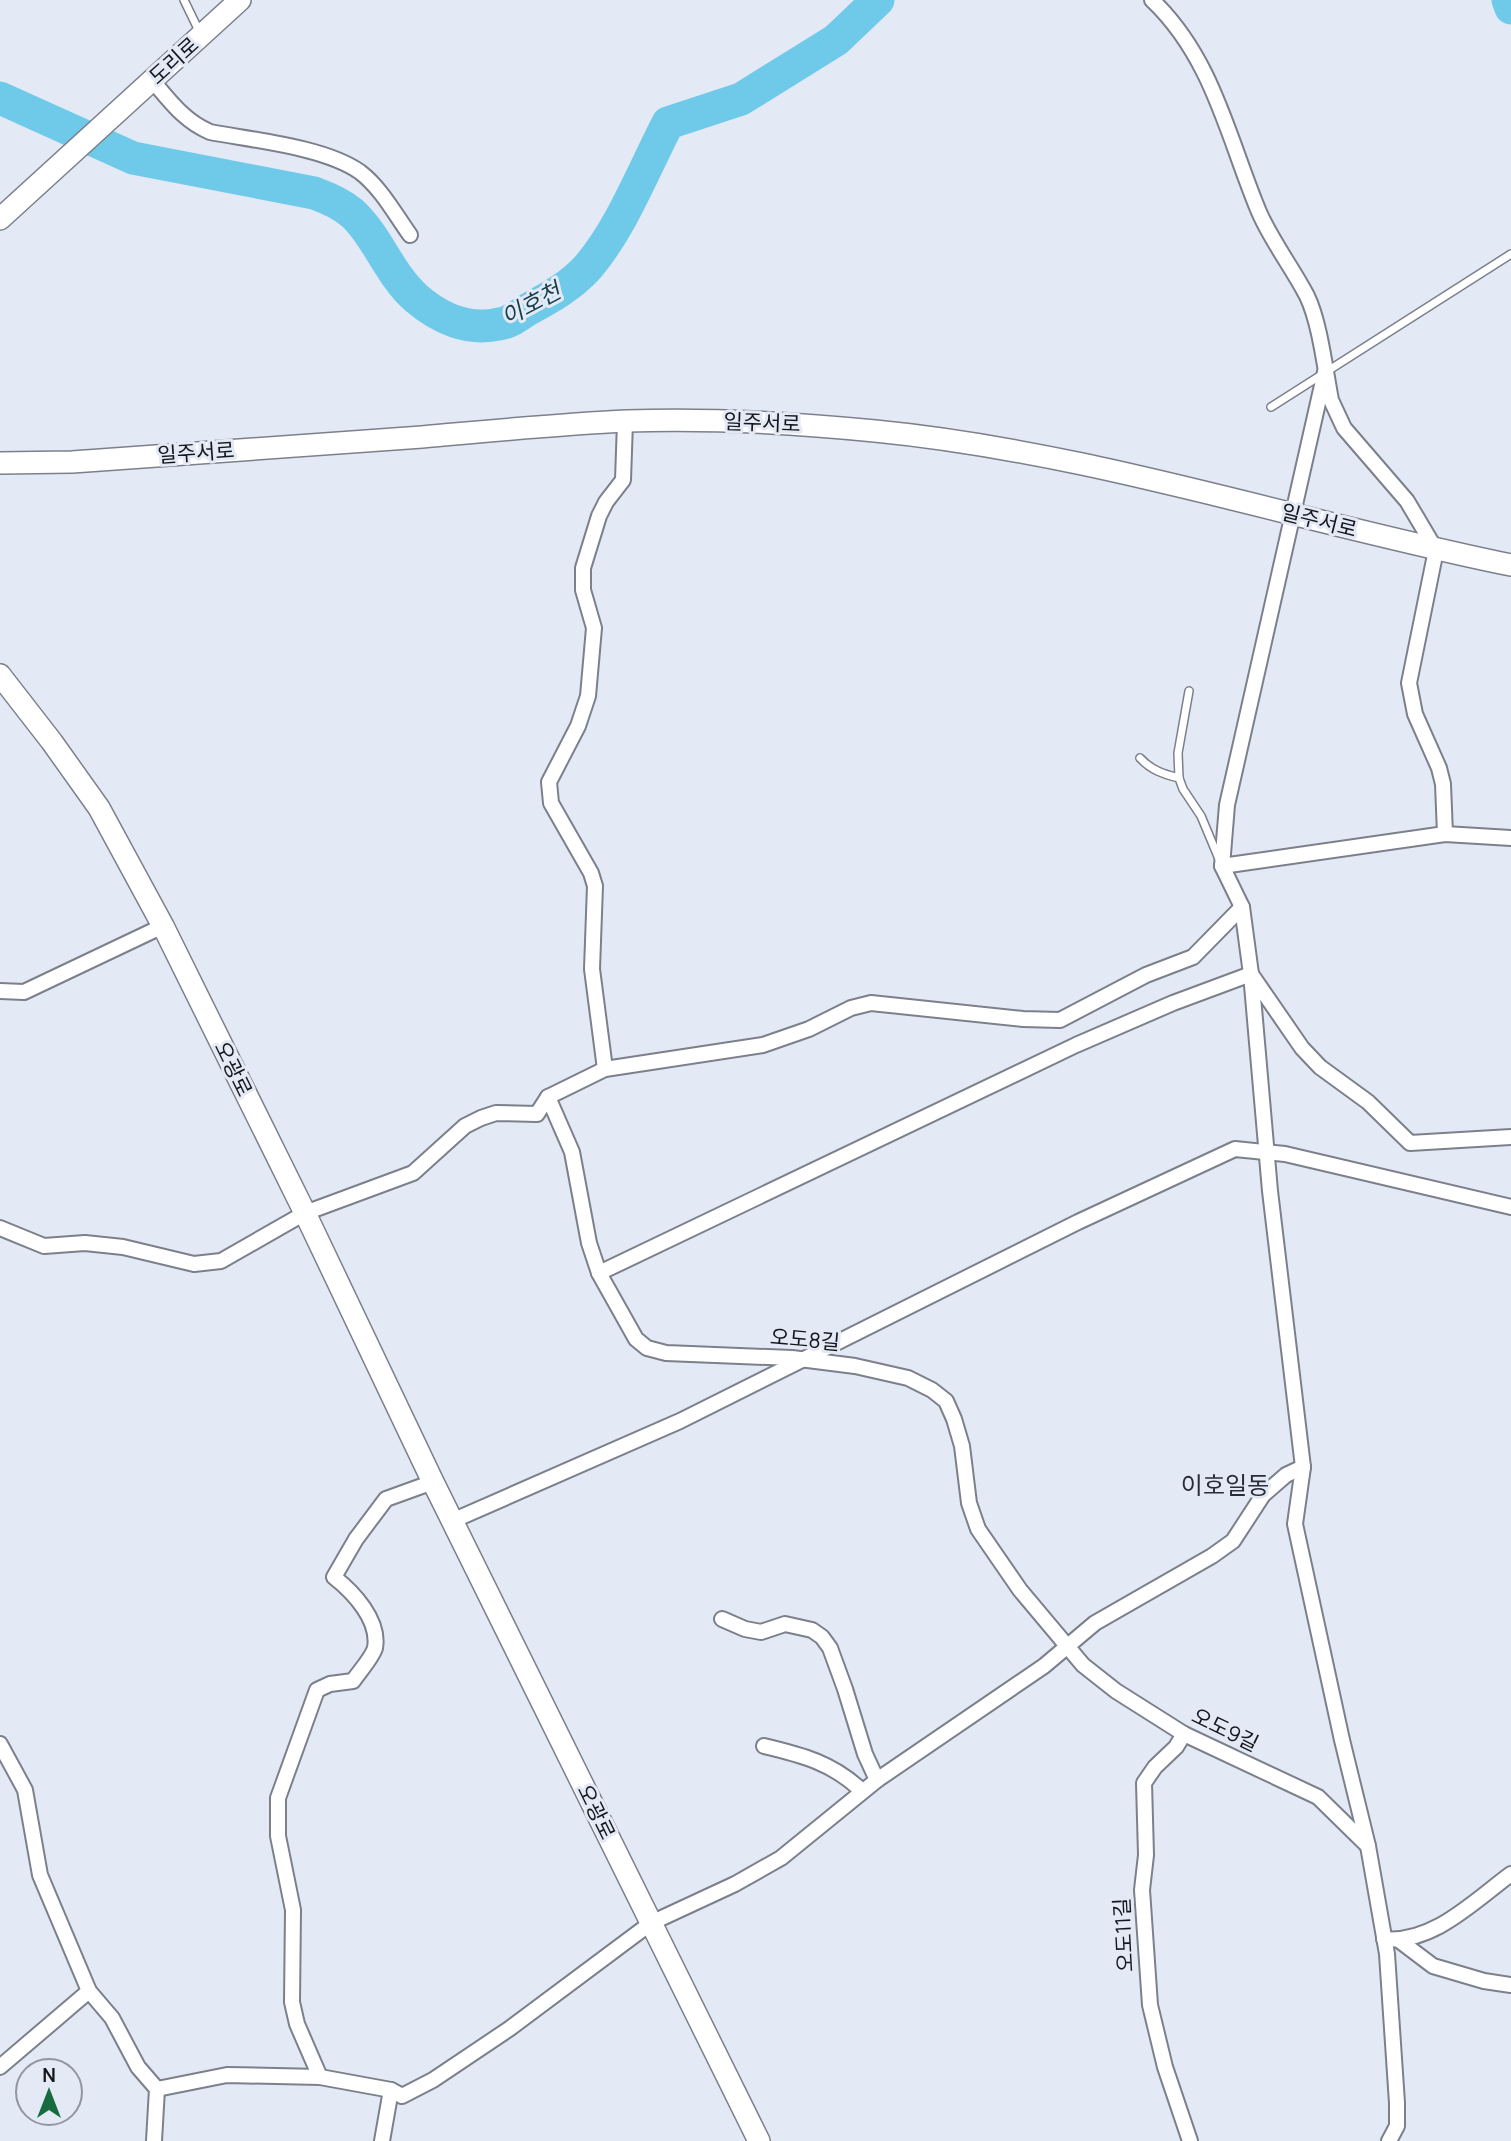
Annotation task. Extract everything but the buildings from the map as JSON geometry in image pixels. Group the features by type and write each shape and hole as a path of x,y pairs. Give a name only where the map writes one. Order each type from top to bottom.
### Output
{"main road":[{"name":"도리로","path":"0,219 240,0"},
{"name":"일주서로","path":"0,463 72,462 625,422 747,422 929,437 1127,474 1436,550 1511,565"},
{"name":"오광로","path":"0,675 99,808 163,926 305,1213 452,1521 759,2141"}],"street":[{"path":"1152,0 1188,42 1216,95 1264,223 1308,298 1331,400 1344,428 1407,501 1436,550 1409,683 1415,714 1439,768 1443,784 1445,834"},
{"path":"152,80 177,110 198,127 210,132 309,152 347,164 372,183 410,235"},
{"path":"1325,372 1227,805 1222,866 1242,907 1251,974 1267,1152 1303,1467 1295,1524 1368,1846 1384,1939 1397,2103 1397,2126 1389,2141"},
{"path":"605,1069 592,969 595,886 591,873 551,803 549,782 578,726 589,696 594,628 583,590 583,568 599,516 623,480 625,422"},
{"path":"1222,866 1445,834 1511,838"},
{"path":"0,1228 44,1246 85,1243 122,1247 194,1264 221,1261 305,1213 413,1173 466,1126 481,1118 496,1113 537,1114 548,1097 605,1069 763,1045 809,1029 851,1008 871,1003 1023,1019 1060,1020 1146,975 1193,957 1242,907"},
{"path":"0,991 24,992 163,926"},
{"path":"1251,974 1301,1048 1320,1067 1368,1102 1410,1143 1511,1137"},
{"path":"599,1273 1076,1045 1173,1003 1251,974"},
{"name":"오도8길","path":"548,1097 572,1152 589,1243 599,1273 636,1339 647,1348 666,1353 800,1359 855,1366 908,1378 932,1390 946,1401 962,1446 969,1503 978,1529 1020,1590 1068,1645"},
{"path":"452,1521 680,1421 1077,1222 1235,1149 1285,1154 1511,1207"},
{"path":"157,2089 227,2075 320,2077 391,2090 402,2096 433,2080 509,2029 651,1923 735,1884 781,1858 862,1791 1044,1666 1095,1623 1212,1556 1233,1541 1263,1495 1286,1475 1303,1467"},
{"path":"320,2077 297,2024 292,2003 293,1910 278,1836 278,1798 317,1690 330,1684 353,1681 374,1649 374,1632 365,1611 350,1590 334,1577 356,1539 386,1499 433,1482"},
{"path":"722,1619 745,1629 761,1632 785,1625 813,1630 822,1637 830,1648 865,1754 877,1780"},
{"name":"오도9길","path":"1068,1645 1083,1665 1116,1691 1184,1734 1318,1797 1368,1846"},
{"name":"오도11길","path":"1184,1734 1144,1783 1146,1855 1142,1890 1150,2005 1165,2067 1190,2141"},
{"path":"0,1744 25,1790 40,1875 89,1991 112,2018 138,2067 157,2089 154,2141"},
{"path":"764,1746 798,1754 844,1774 862,1791"},
{"path":"1384,1939 1400,1941 1436,1929 1511,1874"},
{"path":"1400,1941 1433,1966 1484,1981 1511,1985"},
{"path":"0,2067 89,1991"},
{"path":"382,2141 391,2090"}],"lane":[{"path":"184,0 187,11 202,37"},
{"path":"1271,407 1511,254"},
{"path":"1189,691 1178,753 1179,778 1201,816 1222,866"},
{"path":"1140,758 1162,774 1179,778"}],"water":[{"path":"0,89 79,125 65,137 1,109"}],"waterway":[{"name":"이호천","path":"0,98 133,158 314,193 329,199 347,209 361,223 398,278 416,298 454,321 487,326 514,318 559,291 588,267 622,216 668,123 741,99 836,40 878,0"},
{"name":"이호천","path":"1508,0 1511,8"}],"district":[{"name":"이호일동","path":"1225,1486"}]}
